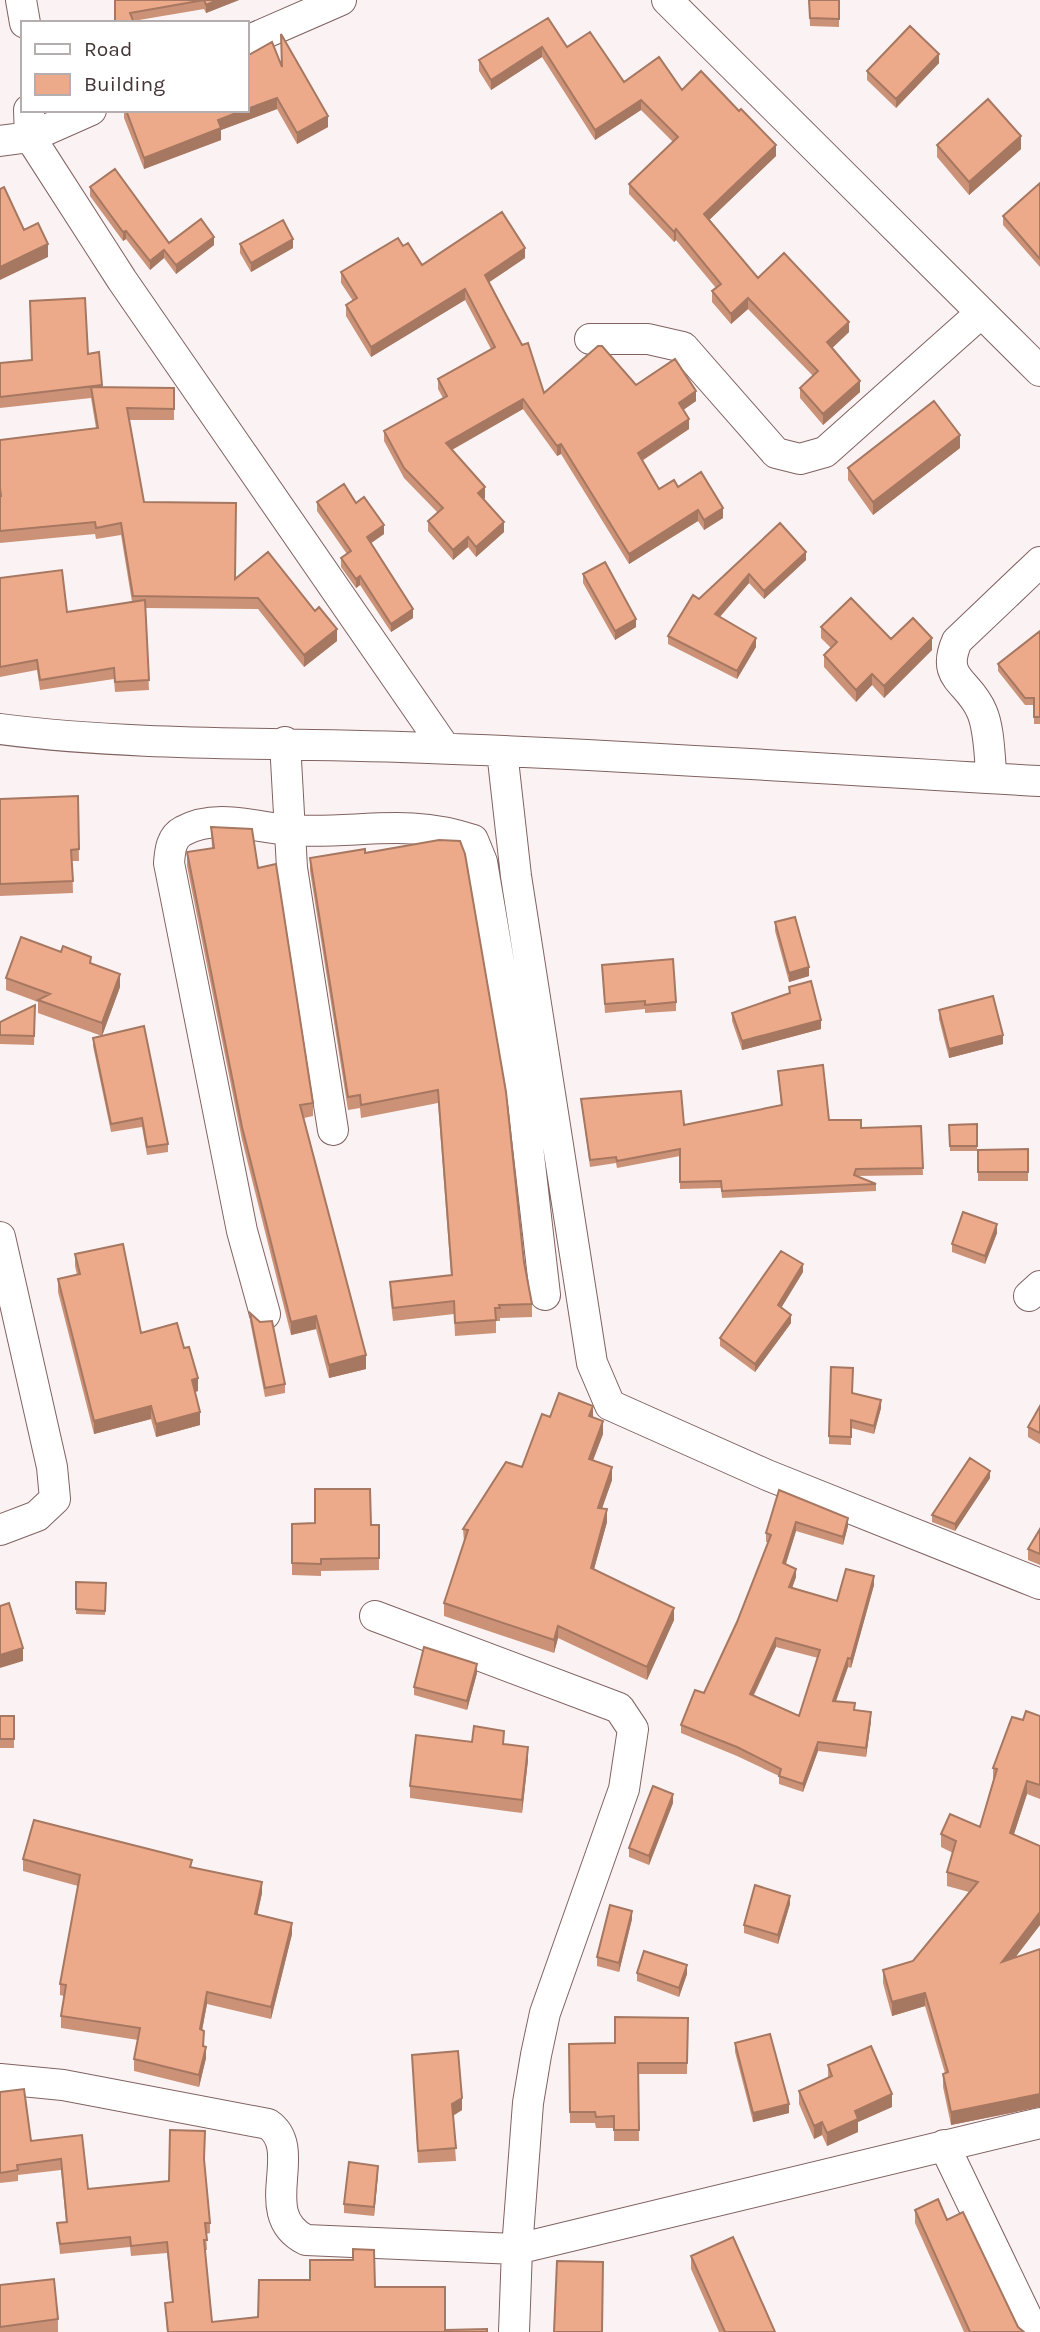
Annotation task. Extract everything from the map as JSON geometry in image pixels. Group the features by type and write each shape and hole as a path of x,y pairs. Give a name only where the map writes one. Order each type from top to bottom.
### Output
{"street":[{"path":"21,0 25,21"},
{"path":"248,41 341,0"},
{"path":"667,0 1040,371"},
{"path":"0,141 29,124 82,112"},
{"path":"29,124 122,281 445,748"},
{"path":"590,339 648,339 683,347 776,453 800,459 825,452 981,313"},
{"path":"992,778 983,715 974,697 951,673 950,657 957,641 1040,562"},
{"path":"0,729 79,739 445,748 1040,781"},
{"path":"285,742 292,868 333,1130"},
{"path":"502,751 516,876 592,1363 610,1405 768,1475 1040,1584"},
{"path":"265,1314 242,1231 169,863 170,847 181,831 201,824 243,822 289,830 381,826 448,831 473,840 482,862 523,1103 545,1295"},
{"path":"0,1237 52,1467 55,1499 37,1516 0,1530"},
{"path":"375,1616 619,1708 633,1728 624,1789 545,2013 528,2103 514,2332"},
{"path":"0,2079 63,2085 268,2124 276,2130 282,2142 281,2212 295,2234 306,2240 517,2249 1040,2123"},
{"path":"944,2145 1034,2332"}],"building":[{"path":"115,0 204,0 130,13 133,21 115,21"},
{"path":"204,0 217,0 206,5"},
{"path":"809,0 839,0 839,19 810,18"},
{"path":"548,18 567,47 590,32 624,82 659,57 682,90 701,71 776,145 704,214 758,278 784,253 849,322 827,342 860,381 823,414 800,388 818,371 748,298 731,314 712,291 721,284 676,229 674,232 629,184 678,137 641,100 595,130 542,47 491,80 479,60"},
{"path":"910,26 939,54 896,99 867,71"},
{"path":"281,34 328,116 297,133 277,98 248,109 248,55 272,42 282,67"},
{"path":"988,99 1021,136 969,182 937,145"},
{"path":"127,112 239,112 218,120 221,128 144,158"},
{"path":"115,169 169,243 201,219 214,237 176,265 164,250 150,261 126,231 123,232 90,187"},
{"path":"1040,183 1040,259 1003,216"},
{"path":"4,187 24,230 38,223 48,244 0,267 0,189"},
{"path":"502,212 525,248 485,275 522,345 528,343 544,393 598,346 602,346 636,385 675,359 696,391 679,403 689,419 638,453 659,489 674,480 678,487 701,472 723,508 704,520 698,510 629,554 561,444 557,446 523,399 446,443 485,487 478,493 504,522 476,547 468,537 453,550 428,521 443,508 404,468 384,431 447,396 438,379 495,347 465,289 371,347 346,305 357,298 341,272 398,238 403,246 408,243 422,265"},
{"path":"283,220 293,239 251,263 240,244"},
{"path":"85,298 88,354 99,352 102,385 0,397 0,363 32,360 30,301"},
{"path":"91,387 174,388 174,409 127,408 144,502 236,503 235,579 268,552 315,611 319,607 337,629 304,655 258,598 133,596 121,523 96,528 95,522 0,531 0,440 98,428"},
{"path":"934,401 960,435 873,502 848,468"},
{"path":"344,484 356,503 364,497 384,525 367,537 413,609 391,624 360,576 356,579 341,558 351,551 317,502"},
{"path":"780,523 806,552 764,591 749,574 715,614 756,638 737,671 668,636 693,595 699,599"},
{"path":"605,562 636,619 615,631 583,574"},
{"path":"62,570 67,612 145,600 149,680 115,682 114,668 40,680 37,660 0,667 0,578"},
{"path":"851,598 891,639 913,618 932,638 884,686 872,674 856,690 824,655 837,642 821,627"},
{"path":"1040,631 1040,717 1034,717 1034,698 1025,698 998,664"},
{"path":"78,796 79,849 71,850 73,881 0,884 0,799"},
{"path":"211,827 252,829 258,868 276,864 313,1103 300,1105 366,1355 329,1365 316,1316 291,1322 242,1127 187,852 214,848"},
{"path":"439,840 460,841 465,854 506,1092 524,1262 532,1304 499,1305 500,1308 495,1308 496,1320 455,1323 454,1301 393,1308 390,1282 452,1275 438,1090 361,1105 360,1095 348,1097 310,858 365,849 365,853"},
{"path":"795,917 809,967 789,973 775,922"},
{"path":"21,937 61,952 63,946 91,957 90,963 120,974 102,1023 38,1000 50,994 6,978"},
{"path":"673,959 676,1002 645,1005 645,1001 605,1004 602,965"},
{"path":"811,981 821,1020 742,1041 732,1013 790,993 789,987"},
{"path":"993,996 1003,1035 949,1049 939,1010"},
{"path":"35,1005 34,1036 0,1035 0,1022"},
{"path":"144,1026 168,1144 147,1147 142,1118 111,1124 93,1038"},
{"path":"823,1065 829,1120 861,1120 861,1128 921,1126 923,1168 856,1169 854,1175 876,1184 722,1191 721,1181 680,1182 680,1149 617,1161 616,1157 590,1160 581,1099 681,1091 684,1125 782,1105 778,1071"},
{"path":"977,1124 977,1146 950,1146 949,1125"},
{"path":"1028,1149 1028,1172 978,1172 978,1150"},
{"path":"963,1212 997,1224 985,1256 952,1244"},
{"path":"123,1244 141,1333 177,1323 184,1348 189,1347 198,1378 192,1380 200,1412 156,1424 151,1406 94,1421 58,1279 80,1274 75,1254"},
{"path":"781,1251 803,1264 778,1305 791,1315 755,1364 720,1338"},
{"path":"250,1313 260,1322 272,1321 285,1384 265,1388"},
{"path":"831,1367 853,1368 852,1393 881,1400 874,1426 851,1420 851,1437 829,1436"},
{"path":"559,1393 593,1406 589,1416 603,1421 589,1459 612,1467 598,1508 607,1509 591,1568 674,1608 647,1667 558,1626 554,1640 444,1603 468,1530 463,1529 506,1462 522,1467 542,1414 550,1417"},
{"path":"1040,1406 1040,1433 1028,1427"},
{"path":"970,1458 990,1471 955,1524 932,1515"},
{"path":"315,1489 370,1489 371,1525 379,1525 379,1558 321,1559 321,1564 292,1563 292,1524 315,1523"},
{"path":"779,1490 848,1518 843,1537 796,1522 783,1563 796,1569 789,1587 837,1601 846,1569 874,1576 851,1659 848,1658 833,1701 855,1703 854,1710 871,1712 866,1748 818,1742 803,1784 779,1776 781,1769 737,1747 681,1725 695,1690 704,1693 737,1622 771,1535 766,1533","holes":["776,1638 820,1650 799,1716 750,1694"]},
{"path":"1040,1529 1040,1554 1028,1549"},
{"path":"76,1582 106,1583 105,1611 76,1609"},
{"path":"9,1603 23,1648 0,1655 0,1606"},
{"path":"424,1647 477,1664 467,1701 414,1687"},
{"path":"1026,1711 1040,1716 1040,1785 1027,1781 1010,1833 1040,1846 1040,1912 1002,1962 1040,1949 1040,2094 951,2112 943,2074 948,2072 925,1993 892,2002 883,1970 913,1961 978,1882 947,1872 956,1841 941,1834 950,1814 980,1827 997,1769 993,1768 1012,1717 1023,1720"},
{"path":"0,1716 14,1716 14,1739 0,1739"},
{"path":"474,1726 504,1731 503,1744 528,1747 522,1800 410,1786 416,1735 472,1742"},
{"path":"653,1786 673,1794 649,1856 629,1848"},
{"path":"34,1820 192,1860 190,1867 262,1882 255,1914 292,1923 271,2007 207,1992 200,2029 204,2031 203,2046 206,2047 199,2075 134,2059 140,2028 61,2016 66,1985 60,1984 80,1875 23,1859"},
{"path":"755,1885 790,1896 778,1935 744,1925"},
{"path":"610,1905 632,1911 619,1963 597,1957"},
{"path":"644,1951 687,1965 679,1988 637,1973"},
{"path":"615,2017 688,2018 687,2063 638,2063 639,2130 614,2130 614,2116 596,2117 595,2112 570,2112 569,2044 615,2043"},
{"path":"770,2034 789,2104 753,2113 735,2043"},
{"path":"871,2046 892,2094 855,2111 858,2119 827,2133 822,2122 814,2126 799,2091 832,2076 828,2065"},
{"path":"458,2051 462,2098 452,2104 456,2148 418,2151 412,2055"},
{"path":"24,2089 31,2141 82,2135 88,2189 169,2181 170,2130 205,2131 204,2159 210,2223 205,2223 207,2240 204,2240 212,2322 258,2317 259,2280 310,2280 310,2260 353,2260 353,2249 374,2250 375,2287 445,2287 445,2330 487,2329 487,2332 168,2332 165,2303 173,2302 167,2242 131,2246 130,2237 60,2244 57,2223 67,2222 61,2159 17,2165 18,2170 0,2173 0,2092"},
{"path":"349,2162 378,2166 374,2207 344,2204"},
{"path":"938,2199 947,2220 963,2212 1018,2327 1024,2332 970,2332 915,2210"},
{"path":"733,2237 775,2332 725,2332 691,2256"},
{"path":"557,2261 603,2262 602,2332 554,2332"},
{"path":"54,2279 58,2319 0,2327 0,2285"}]}
